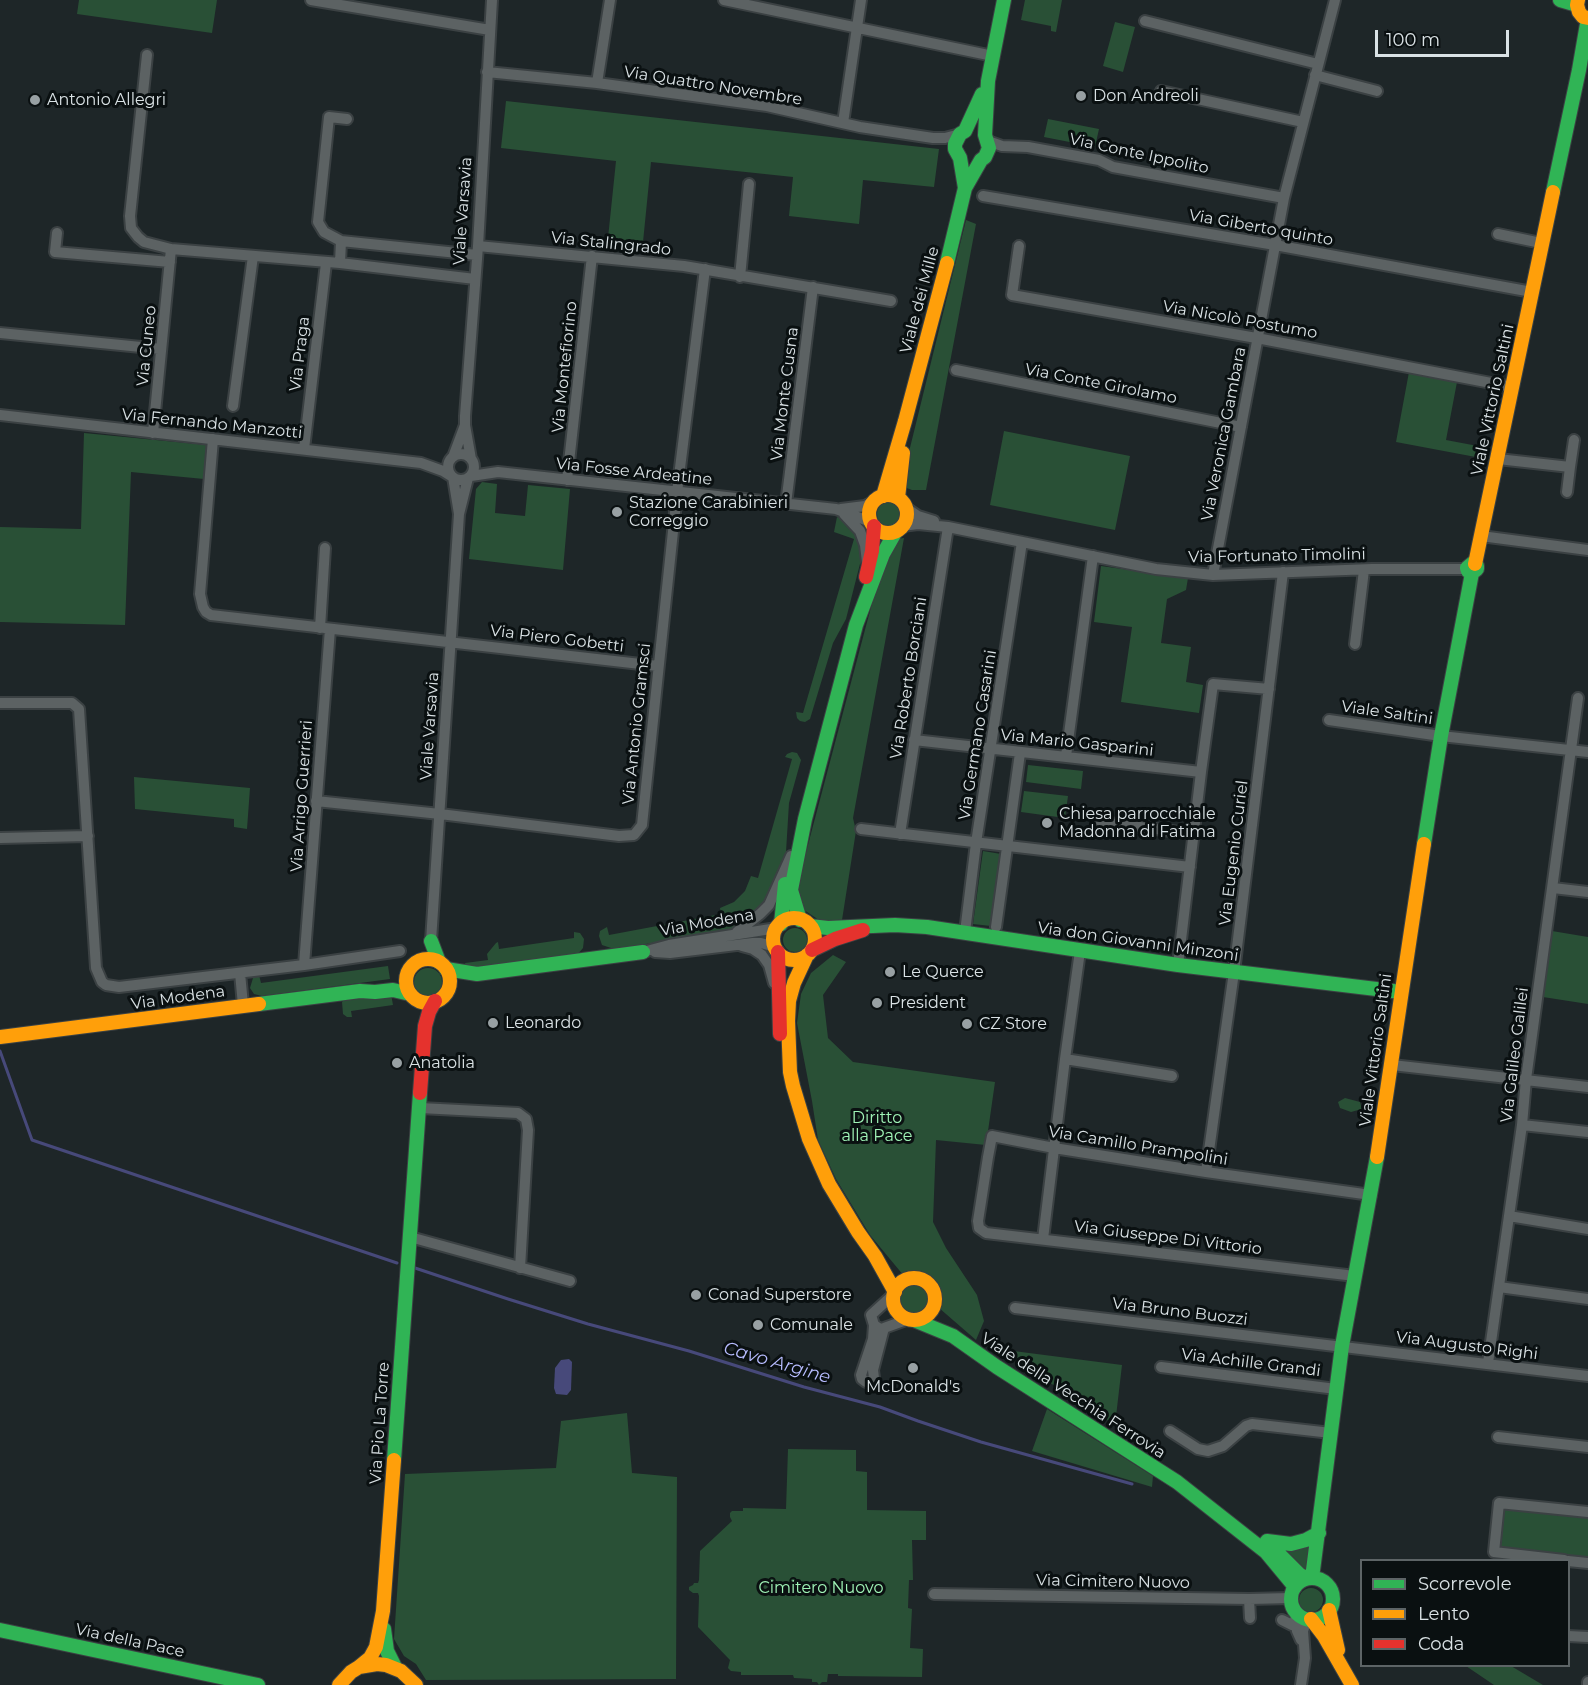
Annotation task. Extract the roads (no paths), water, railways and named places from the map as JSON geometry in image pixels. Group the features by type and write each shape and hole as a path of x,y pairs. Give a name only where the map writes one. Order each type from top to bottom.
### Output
{"street":[{"path":"311,0 490,30"},
{"name":"Viale Varsavia","path":"421,960 431,940 459,514 474,469 465,425 492,0"},
{"path":"597,83 610,0"},
{"path":"724,0 993,56"},
{"path":"843,123 861,0"},
{"name":"Viale dei Mille","path":"810,953 815,938 794,904 791,890 805,819 868,573 875,536 870,511 879,498 906,421 965,188 981,160 988,153 986,138 988,81 1004,0"},
{"name":"Via Veronica Gambara","path":"1213,575 1284,198 1335,0"},
{"path":"1560,0 1577,2 1579,13 1588,18"},
{"name":"Viale Vittorio Saltini","path":"1315,1580 1319,1569 1319,1533 1342,1346 1371,1195 1441,736 1472,569 1482,536 1588,18"},
{"path":"1145,21 1316,70 1377,91"},
{"path":"147,55 130,222 135,233 144,242 171,249 340,263 475,279"},
{"name":"Via Quattro Novembre","path":"487,72 597,83 767,106 843,123 933,138 944,141 958,154"},
{"name":"Viale dei Mille","path":"965,188 955,144 963,133 988,81"},
{"path":"1161,91 1303,122"},
{"path":"340,263 341,241 324,232 318,222 329,117 347,118"},
{"path":"963,133 976,130 986,138"},
{"name":"Via Quattro Novembre","path":"933,138 945,138 963,133"},
{"name":"Via Conte Ippolito","path":"986,138 1002,146 1028,147 1099,160 1113,167 1284,198"},
{"path":"958,154 970,163 981,160"},
{"path":"740,277 749,184"},
{"name":"Via Giberto quinto","path":"983,196 1275,245 1532,292"},
{"path":"57,233 55,252 170,262"},
{"path":"1498,234 1541,243"},
{"name":"Via Stalingrado","path":"341,241 477,251 592,256 705,269 740,277 891,301"},
{"name":"Via Nicolò Postumo","path":"1019,246 1012,295 1257,338 1512,387"},
{"name":"Via Cuneo","path":"153,433 171,249"},
{"path":"233,406 253,256"},
{"name":"Via Montefiorino","path":"567,480 592,256"},
{"name":"Via Praga","path":"304,449 326,262"},
{"name":"Via Antonio Gramsci","path":"440,814 619,836 634,835 642,825 677,491 705,269"},
{"name":"Via Monte Cusna","path":"786,504 813,287"},
{"path":"0,333 161,349"},
{"name":"Via Conte Girolamo","path":"956,370 1241,427"},
{"name":"Via Fernando Manzotti","path":"0,415 421,463 452,476"},
{"name":"Viale dei Mille","path":"855,625 889,541 907,517 902,502 906,421"},
{"name":"Viale Varsavia","path":"459,514 452,476 448,469 465,425"},
{"name":"Via Piero Gobetti","path":"213,439 200,594 206,612 218,616 658,666"},
{"path":"1567,492 1574,440"},
{"path":"453,458 465,455 472,461"},
{"name":"Via Fernando Manzotti","path":"421,463 453,458"},
{"path":"1498,459 1570,467"},
{"name":"Via Fosse Ardeatine","path":"472,461 498,472 839,510 865,506 879,498"},
{"name":"Via Fosse Ardeatine","path":"470,477 498,472"},
{"path":"452,476 461,480 470,477"},
{"path":"879,498 894,496 902,502"},
{"name":"Via Fortunato Timolini","path":"902,502 918,516 948,527"},
{"path":"839,510 860,531 865,545 868,573"},
{"name":"Via Fosse Ardeatine","path":"839,510 873,524"},
{"path":"873,524 884,532 899,529"},
{"name":"Via Fortunato Timolini","path":"899,529 918,524 948,527 1156,569 1213,575 1472,569"},
{"name":"Via Roberto Borciani","path":"900,834 948,527"},
{"path":"1482,536 1588,550"},
{"name":"Via Germano Casarini","path":"965,932 976,843 1022,542"},
{"name":"Via Arrigo Guerrieri","path":"304,965 325,628 325,548"},
{"path":"1066,756 1093,556"},
{"path":"1355,644 1364,570"},
{"name":"Via Eugenio Curiel","path":"1206,1172 1234,972 1283,572"},
{"path":"1178,965 1213,684 1269,689"},
{"name":"Via Galileo Galilei","path":"1488,1363 1578,698"},
{"path":"0,703 72,703 77,706 80,713 96,968 102,982 119,987 400,951"},
{"name":"Viale Saltini","path":"1329,720 1441,736 1588,752"},
{"name":"Via Mario Gasparini","path":"914,740 1201,772"},
{"path":"996,927 1020,753"},
{"path":"316,801 440,814"},
{"name":"Viale dei Mille","path":"776,949 773,940 779,926 794,842 805,819"},
{"path":"1101,822 1194,834"},
{"path":"861,829 1190,867"},
{"path":"0,838 88,836"},
{"name":"Viale dei Mille","path":"734,940 769,904 791,856"},
{"path":"1553,888 1588,892"},
{"path":"779,926 787,920 805,923"},
{"name":"Via don Giovanni Minzoni","path":"805,923 821,928 895,926 965,932 1178,965 1401,992"},
{"name":"Via Modena","path":"448,989 477,974 643,952 670,953 734,940 779,926"},
{"name":"Via don Giovanni Minzoni","path":"810,953 836,939 871,927"},
{"name":"Viale Varsavia","path":"431,940 443,965"},
{"name":"Via Modena","path":"734,940 761,943 776,949"},
{"name":"Via Modena","path":"734,940 753,949 770,965 779,1016"},
{"path":"776,949 783,957 795,960 810,953"},
{"name":"Viale della Vecchia Ferrovia","path":"776,949 783,1050 804,1124 822,1169 858,1232 876,1256 894,1293 896,1309 903,1316 953,1336 997,1367 1177,1482 1210,1500 1255,1531 1300,1575 1315,1580"},
{"path":"1043,1239 1080,951"},
{"name":"Viale della Vecchia Ferrovia","path":"790,1072 789,1001 794,983 810,953"},
{"path":"428,959 443,965 449,978 448,989 443,996 435,1001 425,1002 412,996 406,985 408,970 411,966 428,959"},
{"name":"Via Modena","path":"443,965 477,974"},
{"name":"Via Modena","path":"360,991 374,984 392,981 408,970"},
{"path":"240,973 243,1005"},
{"name":"Via Modena","path":"0,1037 360,991 393,990 412,996"},
{"name":"Via Pio La Torre","path":"412,996 421,1011 425,1026"},
{"name":"Via Pio La Torre","path":"342,1681 370,1658 376,1647 383,1611 425,1026 435,1001"},
{"path":"1065,1059 1172,1076"},
{"path":"1392,1065 1588,1087"},
{"path":"420,1108 518,1113 526,1119 528,1130 520,1268"},
{"path":"1522,1125 1588,1132"},
{"name":"Via Camillo Prampolini","path":"979,1228 992,1136 1206,1172 1371,1195"},
{"path":"1509,1216 1588,1229"},
{"name":"Via Giuseppe Di Vittorio","path":"979,1228 986,1233 1355,1276"},
{"path":"410,1237 570,1281"},
{"name":"Viale della Vecchia Ferrovia","path":"876,1256 892,1268 925,1281 931,1286 941,1319 953,1336"},
{"path":"915,1278 904,1281 898,1286 872,1315 879,1327 921,1318 928,1314 935,1302"},
{"path":"1499,1287 1588,1299"},
{"name":"Via Bruno Buozzi","path":"1015,1308 1342,1346"},
{"name":"Via Augusto Righi","path":"1342,1346 1588,1376"},
{"name":"Via Achille Grandi","path":"1161,1367 1336,1389"},
{"path":"1170,1431 1198,1449 1208,1451 1223,1446 1246,1426 1252,1424 1331,1433"},
{"path":"1498,1437 1588,1447"},
{"name":"Viale della Vecchia Ferrovia","path":"1177,1482 1266,1552 1293,1593"},
{"path":"1550,1559 1494,1552 1500,1503 1588,1512"},
{"path":"1267,1541 1291,1544 1319,1533"},
{"path":"1570,1561 1588,1563"},
{"path":"1282,1620 1292,1625 1303,1619 1322,1617 1332,1603 1330,1588 1315,1580 1299,1582 1293,1593 1292,1604 1303,1619 1323,1636 1349,1680"},
{"name":"Via Cimitero Nuovo","path":"934,1594 1249,1599 1293,1593"},
{"path":"1249,1599 1250,1618"},
{"path":"1329,1610 1333,1633 1349,1680"},
{"name":"Via Pio La Torre","path":"383,1611 385,1644 395,1667"},
{"path":"1301,1685 1305,1658 1303,1619"},
{"name":"Via della Pace","path":"0,1630 256,1684 271,1685"},
{"path":"1570,1635 1588,1637"},
{"path":"359,1667 377,1664 395,1667 408,1675 416,1685"},
{"path":"329,1685 342,1681"}],"water":[{"path":"569,1359 572,1362 571,1390 567,1395 556,1394 555,1368 561,1360"}],"waterway":[{"path":"0,1051 32,1140 397,1263"},
{"name":"Cavo Argine","path":"415,1268 588,1324 880,1407 981,1442 1132,1484"}],"place":[{"name":"Don Andreoli","path":"1081,96"},
{"name":"Antonio Allegri","path":"35,100"},
{"name":"Stazione Carabinieri Correggio","path":"617,512"},
{"name":"Chiesa parrocchiale Madonna di Fatima","path":"1047,823"},
{"name":"Le Querce","path":"890,972"},
{"name":"President","path":"877,1003"},
{"name":"Leonardo","path":"493,1023"},
{"name":"CZ Store","path":"967,1024"},
{"name":"Anatolia","path":"397,1063"},
{"name":"Conad Superstore","path":"696,1295"},
{"name":"Comunale","path":"758,1325"},
{"name":"McDonald's","path":"913,1368"}],"park label":[{"name":"Diritto alla Pace","path":"877,1127"},
{"name":"Cimitero Nuovo","path":"821,1588"}]}
